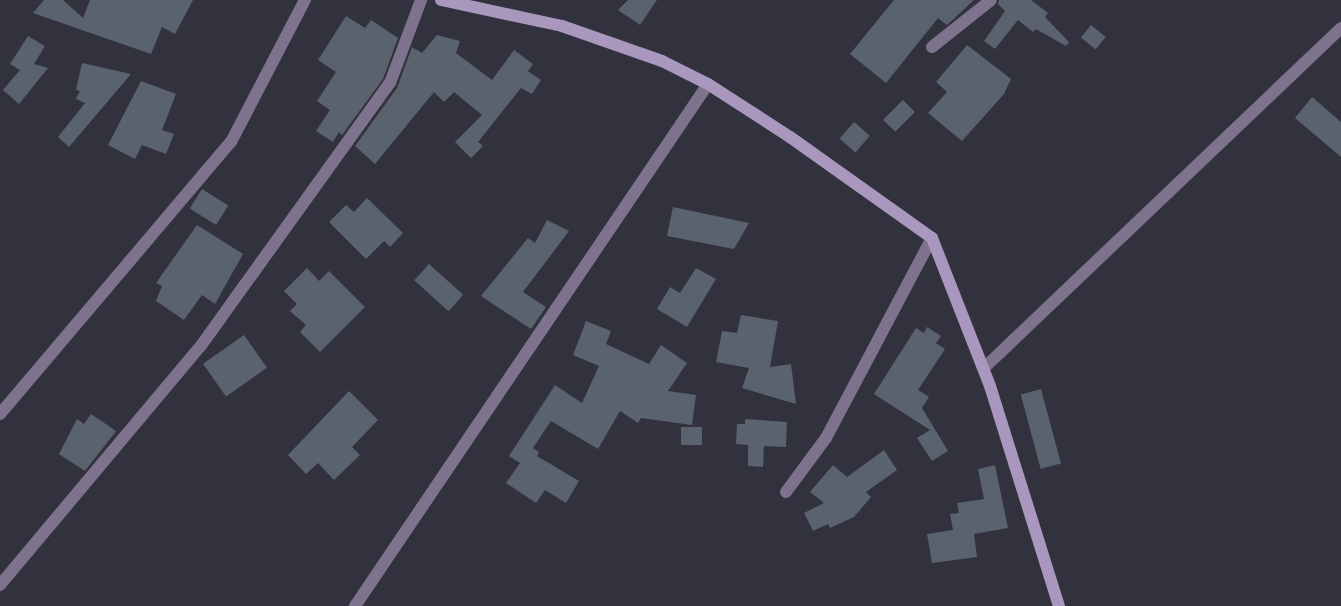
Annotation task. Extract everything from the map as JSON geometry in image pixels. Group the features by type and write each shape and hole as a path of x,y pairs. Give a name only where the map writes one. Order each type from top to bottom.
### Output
{"main road":[{"path":"441,0 562,26 662,61 708,84 932,238 984,368 1055,604"}],"street":[{"path":"0,414 231,142 305,0"},
{"path":"0,585 200,347 384,92 421,0"},
{"path":"932,47 991,0"},
{"path":"984,368 1341,28"},
{"path":"355,606 708,84"},
{"path":"786,492 826,438 932,238"}],"building":[{"path":"44,0 63,0 83,18 90,0 193,0 175,34 162,27 151,54 33,13"},
{"path":"628,0 657,0 640,25 618,10"},
{"path":"894,0 974,0 947,25 938,18 886,83 850,54"},
{"path":"999,0 1031,0 1048,13 1045,17 1069,42 1066,46 1036,29 1033,32 1018,20 995,49 984,41 1005,11 998,4"},
{"path":"346,16 365,28 371,20 398,38 383,79 342,135 339,132 333,142 316,131 330,110 317,101 336,72 318,60"},
{"path":"1091,25 1106,37 1096,49 1081,37"},
{"path":"437,35 460,41 456,53 492,80 514,50 533,64 528,71 541,80 532,94 521,88 478,142 483,146 471,158 455,142 482,115 454,92 444,102 434,92 375,164 355,146 397,88 412,47 422,53"},
{"path":"28,36 45,46 34,64 48,68 19,104 3,90 20,70 10,64"},
{"path":"967,45 1011,79 1004,94 962,141 928,113 947,92 936,82"},
{"path":"82,63 131,74 69,147 58,137 85,103 76,99 80,91 76,90"},
{"path":"141,81 176,94 162,130 174,134 166,154 142,145 135,159 108,145"},
{"path":"1312,97 1341,122 1341,157 1295,118"},
{"path":"903,100 915,112 895,132 883,120"},
{"path":"854,122 870,136 855,152 840,139"},
{"path":"202,189 228,205 216,225 190,209"},
{"path":"367,198 403,233 390,247 384,241 366,259 329,222 346,205 354,212"},
{"path":"673,207 749,223 734,249 667,236"},
{"path":"547,220 569,231 523,292 546,307 531,329 481,296 528,238 535,243"},
{"path":"197,225 243,254 215,304 202,295 184,320 156,301 162,286 156,283"},
{"path":"429,264 463,295 448,311 414,280"},
{"path":"307,268 319,281 329,271 365,307 320,352 300,332 306,325 290,311 297,304 284,291"},
{"path":"696,268 716,279 687,327 657,309 670,287 680,293"},
{"path":"741,315 778,321 770,367 791,364 796,404 742,388 749,368 716,362 722,331 737,333"},
{"path":"586,321 611,331 606,344 649,364 661,345 687,363 668,391 696,395 692,425 641,418 638,423 620,411 598,449 551,421 533,448 539,452 537,456 579,481 566,503 545,490 536,503 506,483 520,463 509,456 555,385 582,403 599,366 573,355"},
{"path":"927,327 941,336 936,343 945,349 918,390 929,397 922,408 948,451 932,461 917,438 930,430 874,394 916,328 924,333"},
{"path":"244,335 267,368 226,396 203,364"},
{"path":"1041,389 1061,463 1041,469 1021,394"},
{"path":"349,391 378,420 352,447 360,455 334,480 318,463 306,474 288,455"},
{"path":"91,414 116,431 85,471 59,454 77,419 84,424"},
{"path":"745,419 787,422 786,447 764,446 763,467 748,466 748,445 736,444 737,424 745,424"},
{"path":"681,427 702,427 702,445 681,445"},
{"path":"884,450 897,470 866,492 871,497 854,517 830,528 828,524 813,531 804,513 824,503 810,492 833,465 847,477"},
{"path":"995,465 1008,528 974,534 977,557 932,563 927,534 953,530 950,514 959,513 957,503 984,499 978,469"}]}
